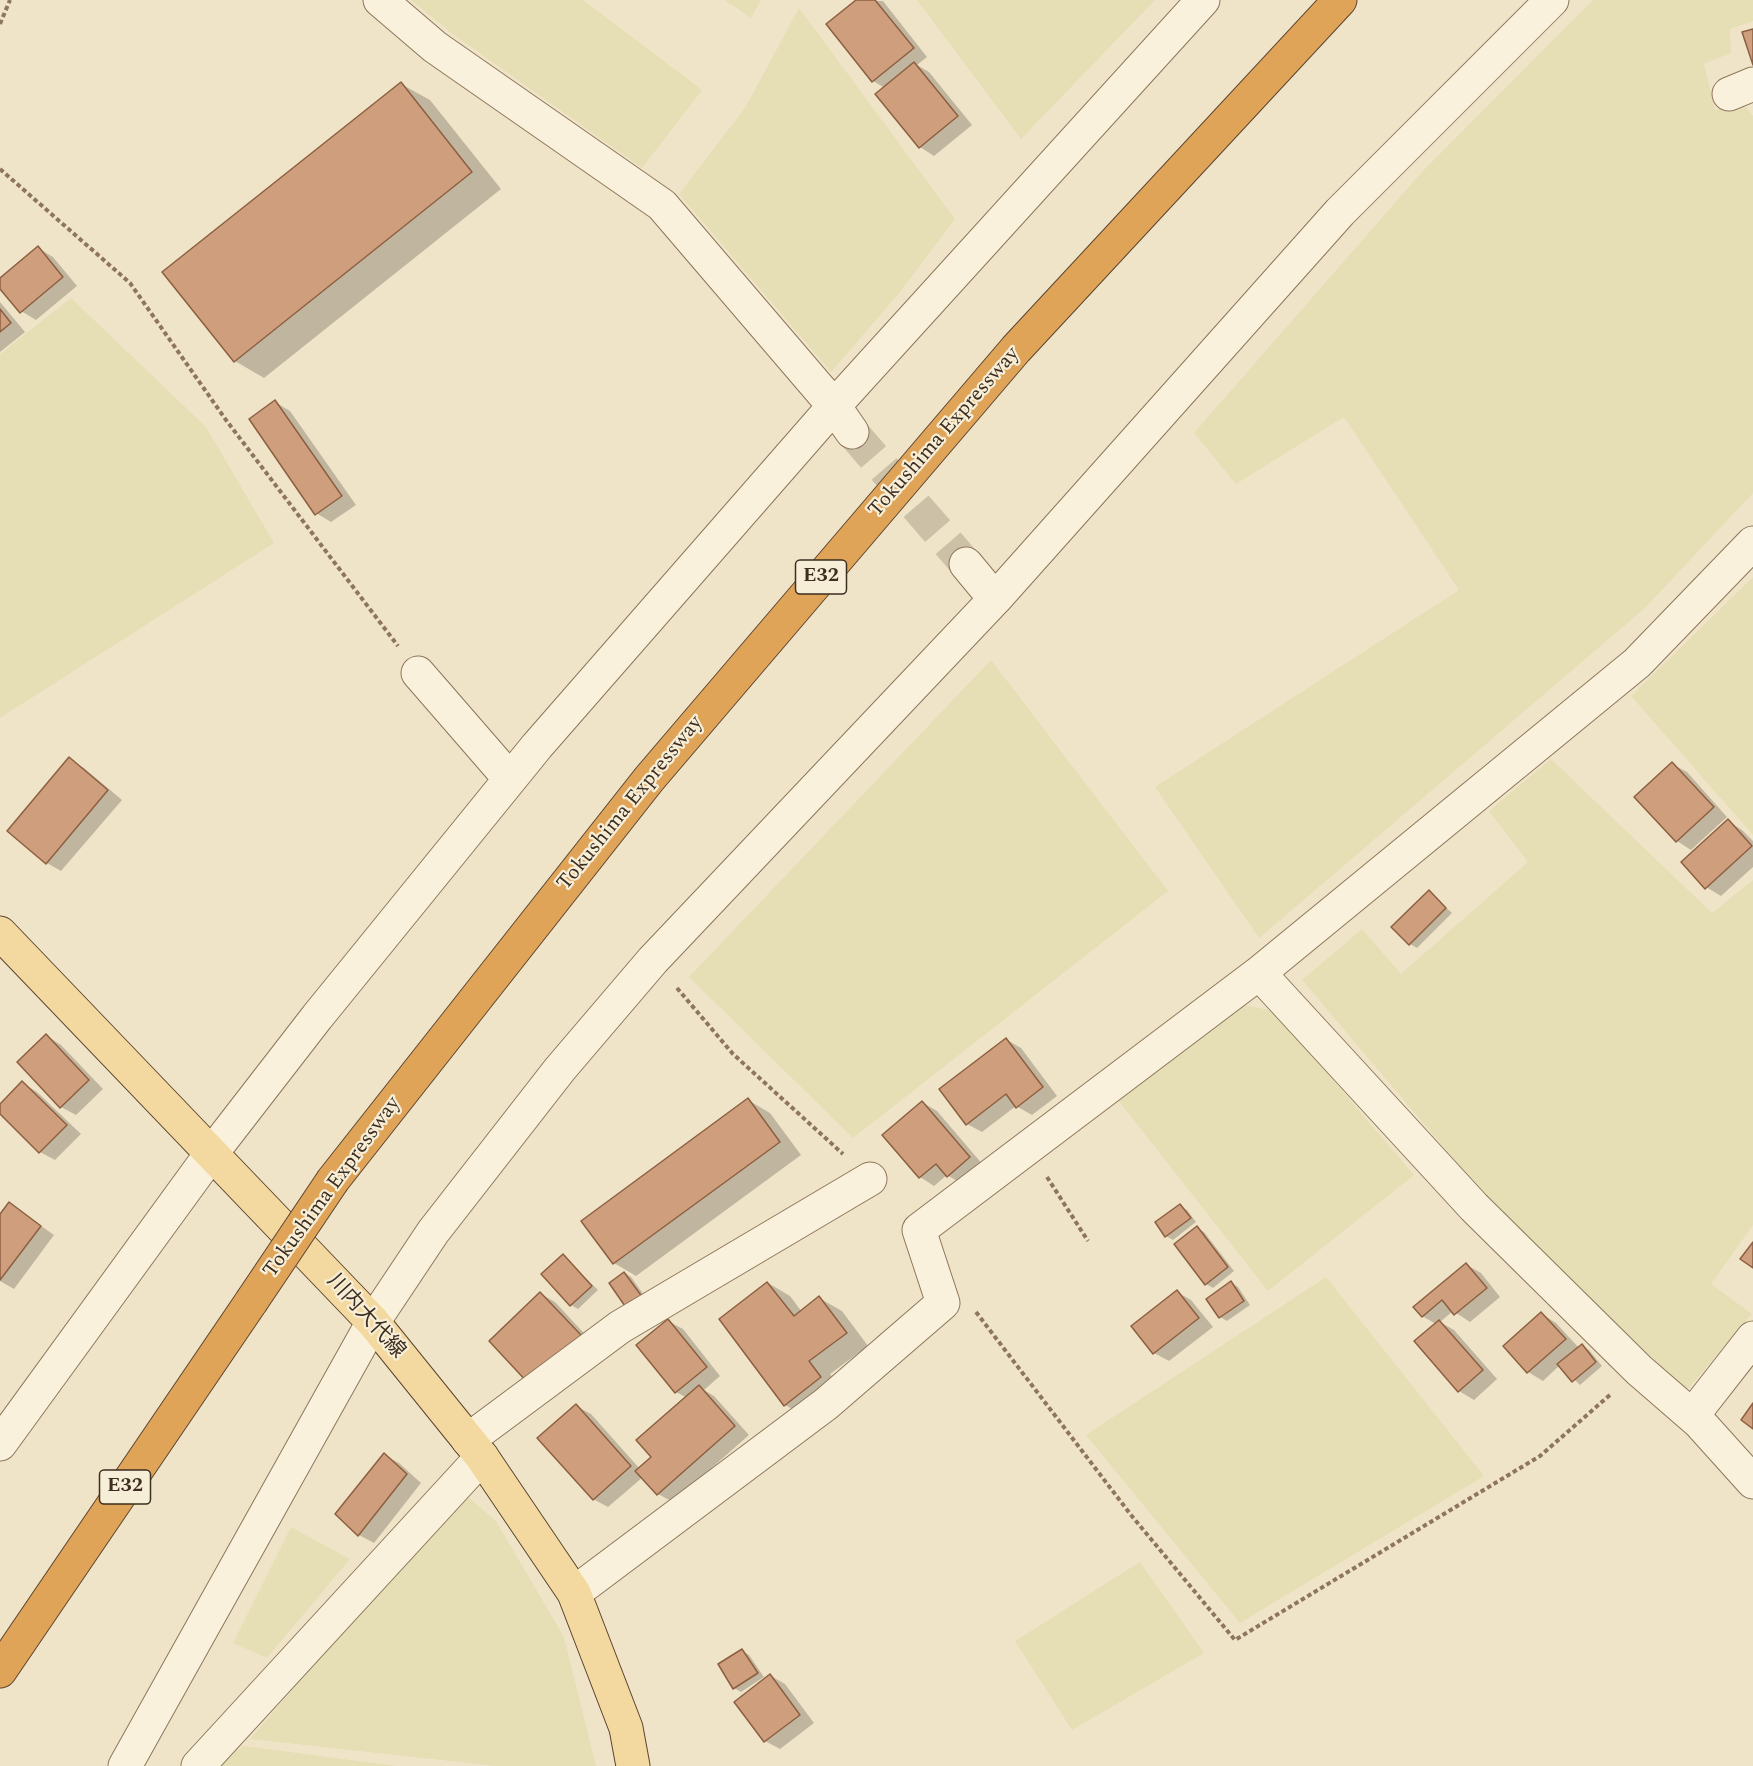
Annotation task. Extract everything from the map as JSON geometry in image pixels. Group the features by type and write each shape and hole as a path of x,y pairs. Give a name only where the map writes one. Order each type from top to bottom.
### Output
{"highway":[{"name":"Tokushima Expressway","path":"0,1671 333,1180 657,770 1016,349 1340,0"}],"main road":[{"name":"川内大代線","path":"0,933 372,1322 475,1449 574,1593 626,1728 633,1766"}],"street":[{"path":"380,0 435,46 662,205 843,419"},
{"path":"0,1444 211,1154 317,1017 510,779 843,419 1203,0"},
{"path":"133,1765 372,1322 433,1232 560,1069 653,960 994,599 1340,212 1552,0"},
{"path":"574,1593 826,1404 943,1303 919,1230 1259,973 1637,663 1753,543"},
{"path":"966,564 994,599"},
{"path":"418,673 510,779"},
{"path":"1259,973 1474,1207 1639,1370 1692,1416 1753,1482"},
{"path":"198,1766 475,1449 620,1328 870,1179"},
{"path":"1692,1416 1753,1338"}],"path":[{"path":"0,24 10,0"},
{"path":"0,169 130,283 226,420 418,673"},
{"path":"653,960 733,1054 870,1179"},
{"path":"1029,1148 1088,1241"},
{"path":"943,1303 972,1307 1131,1515 1235,1640 1540,1456 1639,1370"}],"shaded area":[{"path":"411,0 583,0 702,90 642,168 450,32"},
{"path":"725,0 761,0 751,18"},
{"path":"917,0 1155,0 1021,139"},
{"path":"1593,0 1753,0 1753,21 1730,29 1731,53 1704,64 1715,110 1743,103 1753,116 1753,493 1644,609 1259,938 1155,787 1459,590 1344,417 1236,484 1194,433 1421,173"},
{"path":"799,8 955,219 900,292 831,372 679,194 745,108"},
{"path":"71,298 206,427 274,543 0,718 0,354"},
{"path":"1753,577 1753,835 1631,696"},
{"path":"991,660 1168,891 853,1138 689,977"},
{"path":"1551,759 1712,913 1753,880 1753,1225 1711,1284 1752,1314 1687,1390 1508,1223 1302,980 1362,929 1401,974 1528,862 1489,811"},
{"path":"1244,1005 1274,1011 1414,1175 1268,1291 1118,1100"},
{"path":"1326,1277 1484,1476 1240,1623 1086,1435"},
{"path":"463,1493 496,1521 564,1637 596,1766 496,1766 250,1739"},
{"path":"291,1527 350,1559 267,1658 233,1643"},
{"path":"1140,1562 1204,1653 1072,1730 1015,1641"},
{"path":"244,1746 396,1766 213,1766"}],"building":[{"path":"856,0 875,0 914,48 872,82 826,24"},
{"path":"1753,29 1753,65 1742,32"},
{"path":"914,62 958,116 919,148 875,94"},
{"path":"401,82 472,172 234,362 162,272"},
{"path":"38,246 63,277 20,313 0,289 0,278"},
{"path":"0,309 11,323 0,332"},
{"path":"275,400 342,496 315,515 249,419"},
{"path":"69,757 108,790 46,864 7,831"},
{"path":"1672,762 1714,807 1676,842 1634,797"},
{"path":"1728,819 1752,846 1705,889 1681,862"},
{"path":"1429,890 1446,908 1409,945 1391,927"},
{"path":"46,1034 89,1080 60,1108 17,1062"},
{"path":"1006,1038 1043,1087 1016,1108 1006,1094 966,1125 939,1089"},
{"path":"22,1081 67,1125 39,1153 0,1114 0,1104"},
{"path":"748,1098 780,1142 613,1264 581,1221"},
{"path":"922,1101 970,1157 947,1177 936,1164 919,1178 882,1135"},
{"path":"9,1202 41,1226 0,1280 0,1214"},
{"path":"1180,1204 1191,1218 1165,1237 1155,1222"},
{"path":"1197,1226 1228,1267 1205,1285 1174,1244"},
{"path":"1753,1242 1753,1268 1740,1259"},
{"path":"563,1254 592,1286 570,1306 541,1274"},
{"path":"1466,1263 1487,1288 1454,1315 1442,1300 1422,1317 1413,1307"},
{"path":"624,1272 643,1298 627,1309 609,1283"},
{"path":"1231,1281 1244,1301 1219,1318 1206,1299"},
{"path":"767,1282 794,1316 819,1296 847,1333 809,1361 821,1377 784,1406 719,1319"},
{"path":"1177,1290 1199,1318 1153,1354 1131,1326"},
{"path":"540,1292 581,1335 529,1384 489,1341"},
{"path":"1541,1312 1566,1339 1527,1373 1503,1346"},
{"path":"668,1319 707,1367 675,1393 636,1345"},
{"path":"1439,1320 1483,1370 1458,1392 1414,1341"},
{"path":"1582,1344 1596,1362 1572,1382 1557,1364"},
{"path":"699,1385 735,1426 657,1495 635,1471 651,1457 636,1440"},
{"path":"1753,1403 1753,1429 1741,1420"},
{"path":"576,1404 631,1466 593,1500 537,1438"},
{"path":"384,1453 407,1474 358,1536 335,1514"},
{"path":"742,1649 758,1673 733,1689 718,1664"},
{"path":"770,1674 800,1715 764,1742 734,1702"}],"tunnel":[{"path":"852,432 966,564"}]}
